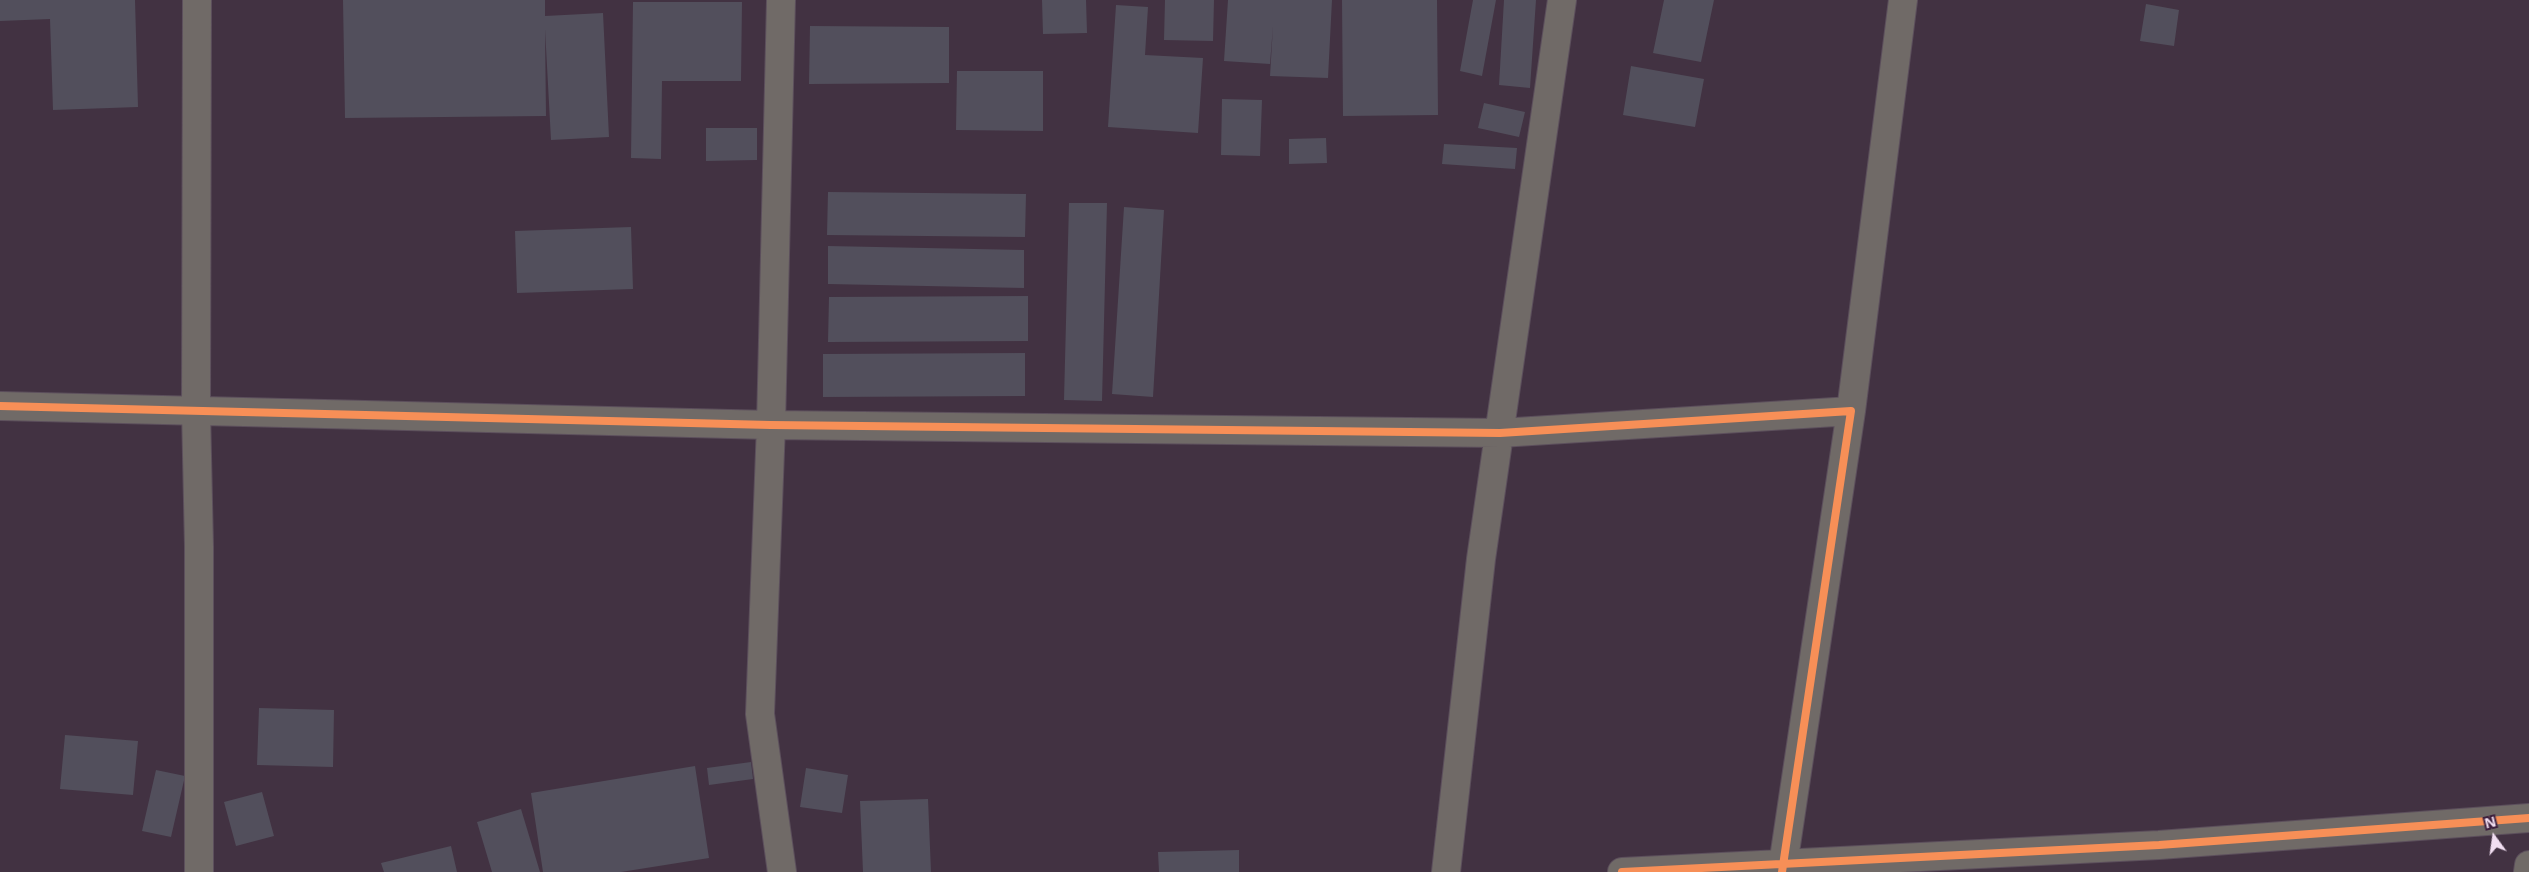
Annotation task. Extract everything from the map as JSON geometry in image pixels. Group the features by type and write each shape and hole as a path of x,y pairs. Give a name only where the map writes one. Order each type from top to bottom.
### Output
{"street":[{"path":"197,0 196,410 199,547 199,872"},
{"path":"781,0 771,424 760,714 782,872"},
{"path":"1446,872 1481,559 1562,0"},
{"path":"1782,869 1851,411 1903,0"},
{"path":"0,406 771,424 1500,433 1851,411"},
{"path":"1622,872 1782,869 2149,846 2529,818"},
{"path":"2528,872 2529,866"}],"building":[{"path":"0,0 135,0 138,107 53,110 50,19 0,21"},
{"path":"343,0 545,0 545,16 603,13 609,137 551,140 545,29 546,116 345,118"},
{"path":"1042,0 1086,0 1087,33 1043,34"},
{"path":"1165,0 1214,0 1213,41 1164,40"},
{"path":"1228,0 1332,0 1328,78 1270,76 1273,26 1270,64 1224,61"},
{"path":"1342,0 1437,0 1438,115 1343,116"},
{"path":"1473,0 1496,0 1482,76 1460,71"},
{"path":"1504,0 1536,0 1530,88 1499,85"},
{"path":"1664,0 1714,0 1701,62 1653,53"},
{"path":"633,2 742,2 741,81 662,81 661,159 631,158"},
{"path":"2146,4 2179,10 2174,46 2140,41"},
{"path":"1116,5 1148,7 1145,55 1203,58 1198,133 1108,127"},
{"path":"810,26 949,27 949,83 809,84"},
{"path":"1631,66 1704,79 1695,127 1623,115"},
{"path":"957,71 1043,71 1043,131 956,130"},
{"path":"1222,99 1262,100 1260,156 1221,155"},
{"path":"1484,103 1525,112 1519,137 1478,128"},
{"path":"706,128 757,128 757,160 706,161"},
{"path":"1326,138 1327,163 1289,164 1289,139"},
{"path":"1444,144 1517,148 1515,169 1442,164"},
{"path":"828,192 1026,194 1025,237 827,235"},
{"path":"1069,203 1107,203 1102,401 1064,400"},
{"path":"1124,207 1164,210 1153,397 1112,394"},
{"path":"631,227 633,289 517,293 515,231"},
{"path":"828,246 1024,250 1024,288 828,284"},
{"path":"1028,296 1028,341 828,342 829,297"},
{"path":"1025,353 1025,396 823,397 823,354"},
{"path":"259,708 334,710 333,767 257,765"},
{"path":"65,735 138,741 133,795 60,789"},
{"path":"751,762 753,779 709,785 707,768"},
{"path":"695,766 709,858 621,872 543,872 531,793"},
{"path":"806,768 848,775 842,813 800,807"},
{"path":"156,770 185,776 171,837 142,831"},
{"path":"262,792 274,836 236,846 224,802"},
{"path":"928,799 931,872 863,872 860,801"},
{"path":"521,809 540,872 492,872 477,822"},
{"path":"451,846 457,872 384,872 381,863"},
{"path":"1239,850 1239,872 1159,872 1158,852"}],"cycle path":[{"path":"0,406 771,425 1500,433 1851,411 1782,872"},
{"path":"1622,872 2159,845 2529,818"}]}
